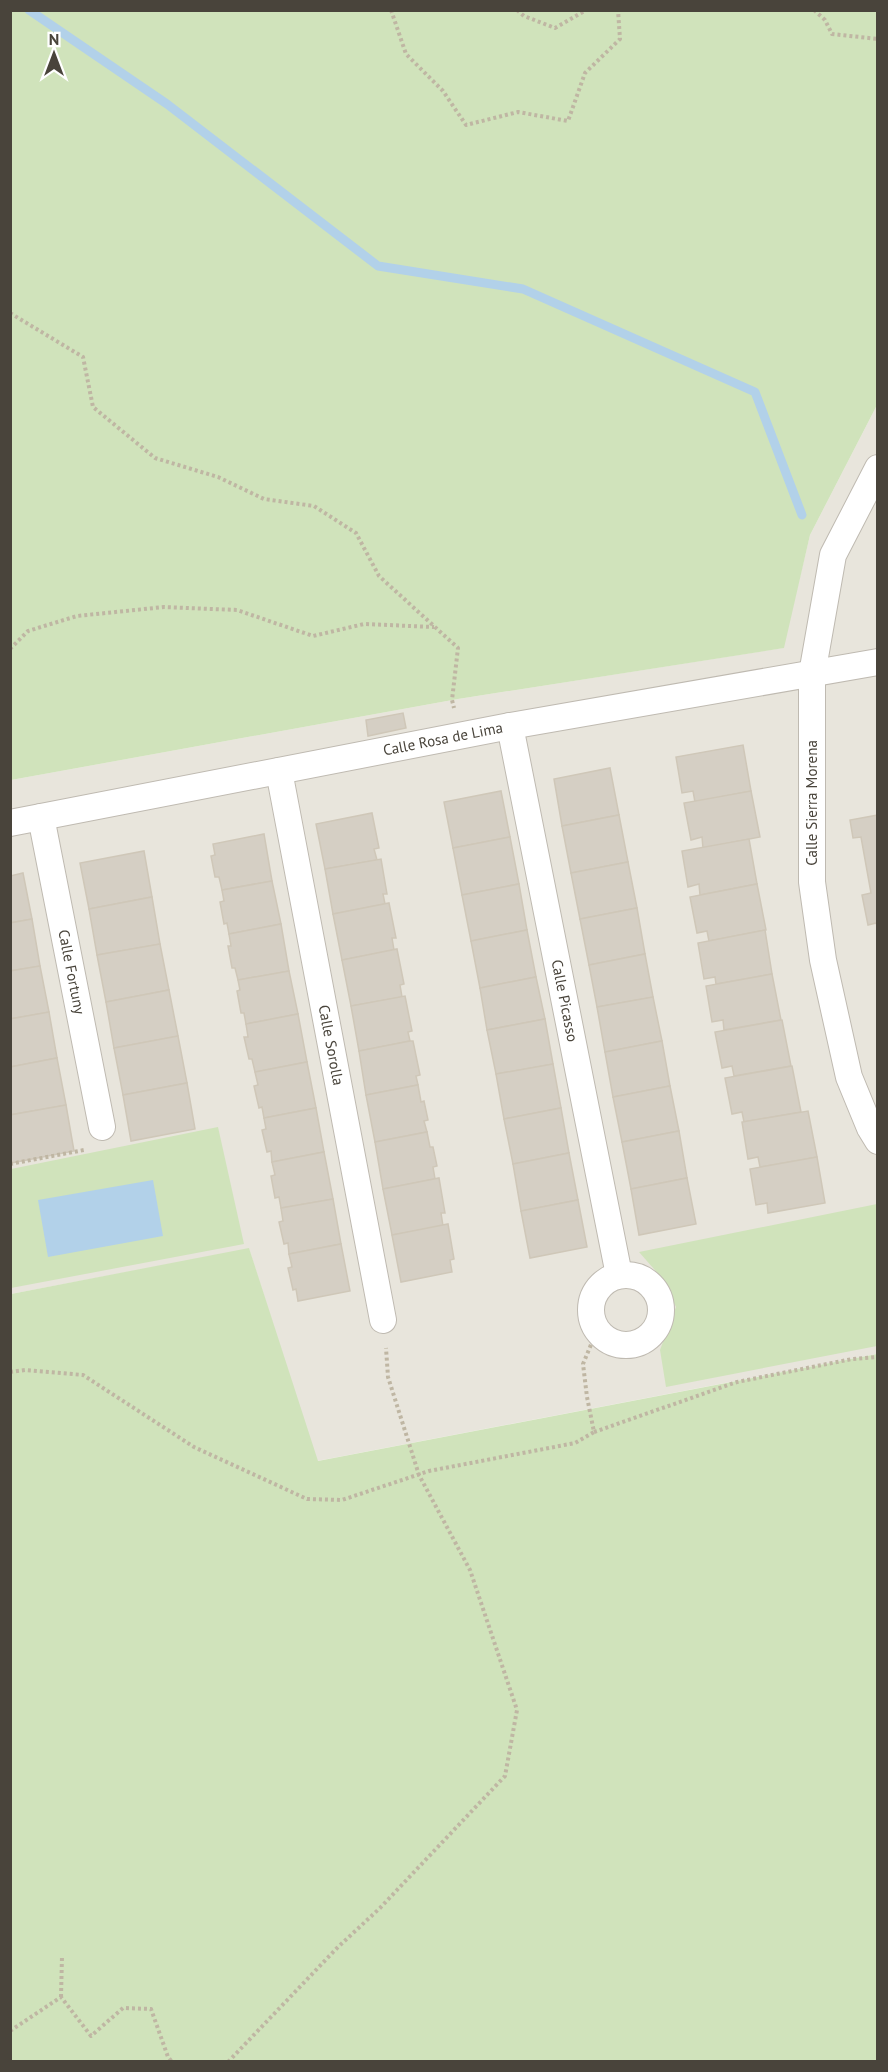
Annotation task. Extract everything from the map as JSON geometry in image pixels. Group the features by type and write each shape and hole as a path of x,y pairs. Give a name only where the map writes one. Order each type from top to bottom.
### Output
{"street":[{"name":"Calle Sierra Morena","path":"878,468 833,555 812,674 812,882 820,938 849,1077 870,1128 878,1141"},
{"name":"Calle Rosa de Lima","path":"10,823 510,726 878,662"},
{"name":"Calle Picasso","path":"510,726 619,1275"},
{"name":"Calle Sorolla","path":"279,771 383,1320"},
{"name":"Calle Fortuny","path":"41,817 102,1127"},
{"path":"619,1275 633,1275 647,1282 657,1293 661,1307 659,1322 652,1333 642,1340 630,1345 618,1344 606,1339 597,1330 591,1317 591,1304 596,1290 606,1281 619,1275"}],"path":[{"path":"391,10 406,54 443,91 466,125 518,112 568,121 585,73 620,39 618,10"},
{"path":"517,10 524,16 555,28 586,10"},
{"path":"814,10 825,20 832,34 878,39"},
{"path":"10,313 83,357 93,407 155,458 218,477 264,499 314,506 356,533 379,576 458,648 452,700 458,736"},
{"path":"10,649 28,630 77,616 164,607 237,610 313,636 364,624 435,627"},
{"path":"10,1164 105,1146 102,1127"},
{"path":"228,2061 337,1948 380,1908 505,1776 517,1710 470,1570 419,1475 388,1377 383,1320"},
{"path":"594,1432 586,1397 583,1364 597,1330"},
{"path":"10,1372 26,1370 83,1375 194,1447 307,1499 342,1500 419,1475 575,1443 594,1432 737,1382 852,1359 878,1357"},
{"path":"62,1956 60,1997 91,2036 123,2008 151,2009 168,2057 172,2061"},
{"path":"10,2031 60,1997"}],"shaded area":[{"path":"877,405 877,1354 317,1461 249,1249 11,1294 11,780 458,699 783,648 810,535"}],"green space":[{"path":"11,10 877,11 877,405 810,535 784,648 458,699 11,780"},
{"path":"218,1127 244,1244 11,1288 11,1169"},
{"path":"877,1204 877,1346 666,1387 660,1350 676,1307 661,1277 639,1252"},
{"path":"249,1248 318,1461 877,1354 877,2061 11,2061 11,1294"}],"water":[{"path":"153,1180 163,1236 48,1257 38,1200"}],"building":[{"path":"403,713 406,728 368,736 366,720"},
{"path":"743,745 751,791 695,802 693,791 682,793 676,757"},
{"path":"610,768 619,815 562,826 554,779"},
{"path":"501,791 510,837 453,848 444,802"},
{"path":"751,791 760,837 703,848 702,837 691,840 684,803"},
{"path":"372,813 379,848 374,849 377,860 325,869 316,824"},
{"path":"619,815 628,862 571,873 562,826"},
{"path":"878,815 878,928 876,923 868,925 862,895 871,893 861,837 853,838 850,820"},
{"path":"264,834 272,881 222,890 219,877 215,877 211,856 215,855 213,844"},
{"path":"510,837 519,884 462,895 453,848"},
{"path":"749,839 757,884 700,895 699,884 688,887 682,851"},
{"path":"144,851 152,897 89,909 80,863"},
{"path":"381,859 387,894 383,894 385,904 333,914 325,869"},
{"path":"628,862 637,908 580,919 571,873"},
{"path":"23,873 32,919 10,923 10,876"},
{"path":"272,881 281,924 229,934 227,923 224,924 220,902 224,901 222,890"},
{"path":"519,884 527,930 471,941 462,895"},
{"path":"757,884 766,930 709,941 707,931 697,933 690,897"},
{"path":"152,897 160,944 97,955 89,909"},
{"path":"389,903 396,938 392,938 394,950 342,960 333,914"},
{"path":"637,908 645,954 589,965 580,919"},
{"path":"32,919 40,966 10,971 10,923"},
{"path":"281,924 289,971 238,980 235,968 232,968 228,946 231,946 229,934"},
{"path":"527,930 536,977 480,988 471,941"},
{"path":"765,930 772,974 716,984 715,977 704,979 698,943"},
{"path":"160,944 169,990 106,1002 97,955"},
{"path":"397,949 404,984 400,985 402,997 351,1006 342,960"},
{"path":"645,954 653,997 597,1007 589,965"},
{"path":"40,966 49,1012 10,1019 10,971"},
{"path":"289,971 298,1014 246,1024 244,1013 241,1013 237,991 240,990 238,980"},
{"path":"772,974 781,1020 724,1030 723,1020 712,1022 706,986"},
{"path":"536,977 545,1019 487,1030 480,988"},
{"path":"169,990 178,1036 114,1048 106,1002"},
{"path":"405,996 412,1031 408,1032 410,1041 359,1051 351,1006"},
{"path":"653,997 662,1041 605,1052 597,1007"},
{"path":"49,1012 57,1058 10,1067 10,1019"},
{"path":"298,1014 307,1062 255,1072 252,1059 249,1059 244,1037 248,1037 246,1024"},
{"path":"545,1019 553,1064 496,1074 487,1030"},
{"path":"782,1020 791,1066 734,1076 732,1066 722,1068 715,1032"},
{"path":"178,1036 187,1083 123,1095 114,1048"},
{"path":"413,1041 420,1075 416,1076 418,1085 366,1095 359,1051"},
{"path":"662,1041 670,1086 613,1097 605,1052"},
{"path":"57,1058 66,1105 10,1115 10,1067"},
{"path":"307,1062 316,1108 264,1118 254,1086 258,1085 255,1072"},
{"path":"553,1064 561,1108 504,1119 496,1074"},
{"path":"792,1066 801,1112 744,1122 742,1112 732,1114 725,1078"},
{"path":"187,1083 195,1129 131,1141 123,1095"},
{"path":"418,1085 428,1120 424,1121 427,1132 375,1142 366,1095"},
{"path":"670,1086 679,1131 622,1142 613,1097"},
{"path":"66,1105 74,1151 11,1163 10,1115"},
{"path":"316,1108 324,1152 272,1162 271,1151 267,1152 262,1130 266,1129 264,1118"},
{"path":"561,1108 569,1153 513,1164 504,1119"},
{"path":"808,1111 817,1157 760,1167 758,1157 748,1159 742,1122"},
{"path":"679,1131 687,1178 631,1189 622,1142"},
{"path":"427,1132 437,1166 433,1167 435,1179 383,1189 375,1142"},
{"path":"324,1152 333,1199 281,1208 279,1197 275,1198 271,1176 275,1175 272,1162"},
{"path":"569,1153 578,1200 521,1211 513,1164"},
{"path":"817,1157 825,1203 768,1213 767,1203 756,1205 750,1169"},
{"path":"439,1178 445,1213 441,1213 443,1226 392,1235 383,1189"},
{"path":"687,1178 696,1224 639,1235 631,1189"},
{"path":"333,1199 341,1244 289,1254 288,1243 284,1244 279,1222 283,1221 281,1208"},
{"path":"578,1200 587,1247 530,1258 521,1211"},
{"path":"448,1224 454,1259 450,1260 452,1272 401,1282 392,1235"},
{"path":"341,1244 350,1291 298,1301 288,1268 292,1267 289,1254"}],"waterway":[{"path":"29,10 167,104 378,266 523,289 755,392 802,515"}]}
